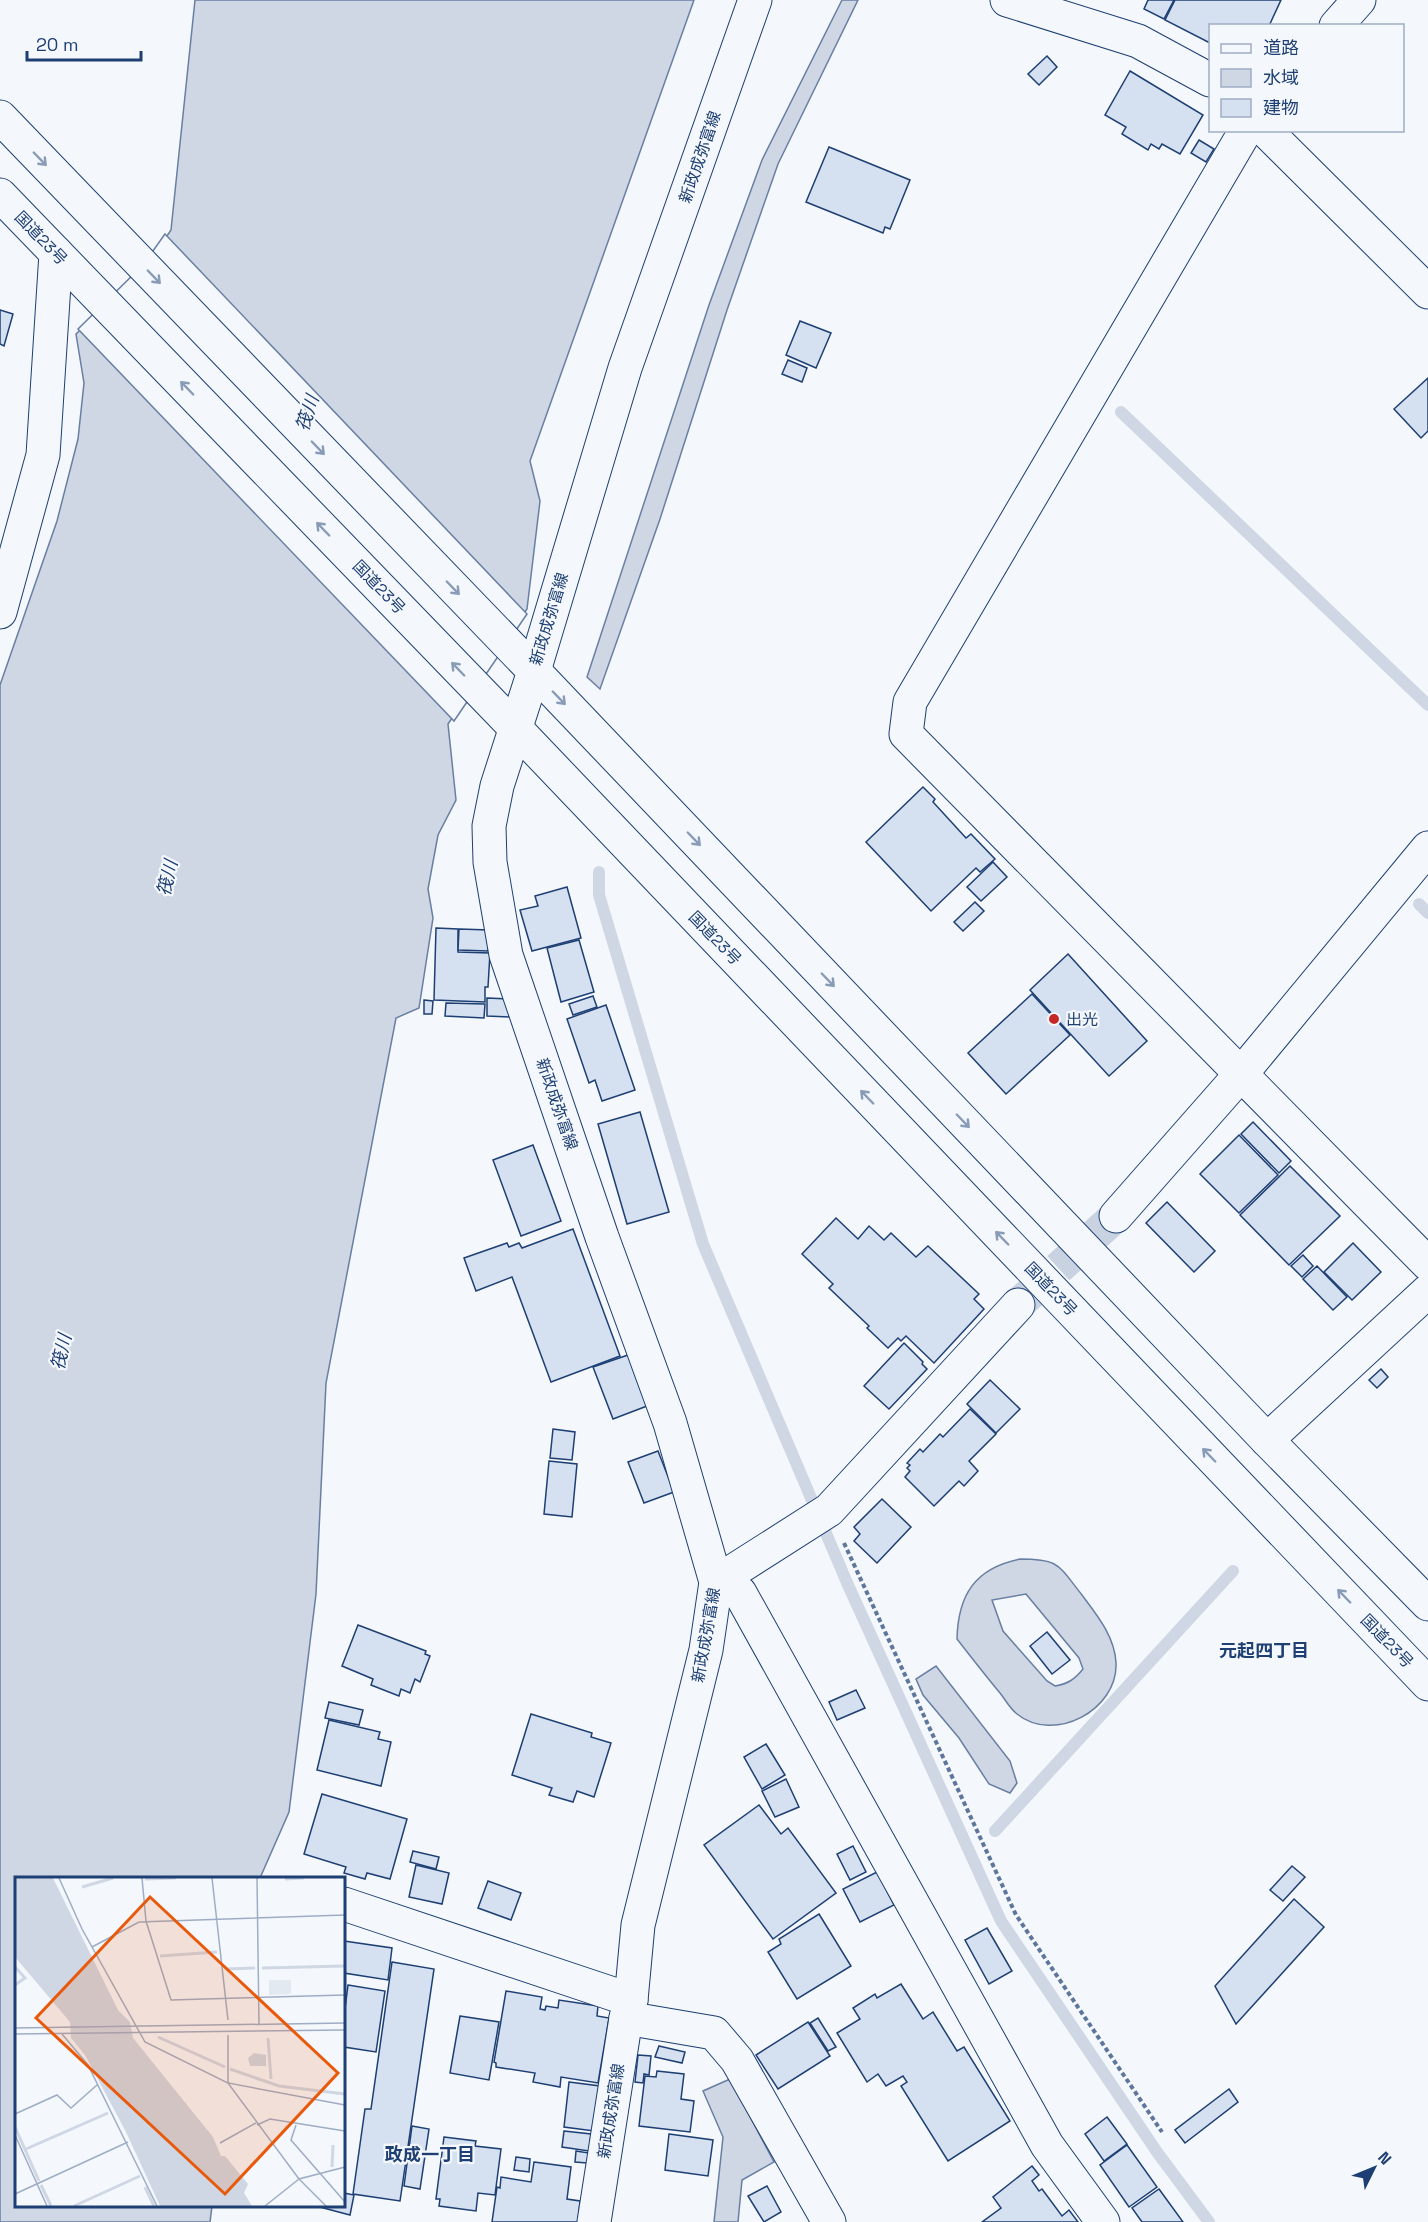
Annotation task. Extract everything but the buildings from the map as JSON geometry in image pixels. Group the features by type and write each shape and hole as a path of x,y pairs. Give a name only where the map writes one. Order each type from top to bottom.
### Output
{"main road":[{"name":"新政成弥富線","path":"594,2222 629,2009 638,1925 706,1650 716,1582 670,1423 602,1237 506,955 490,862 489,826 507,720 625,368 755,0"},
{"path":"1007,0 1138,41 1209,79"},
{"path":"1338,24 1359,0"},
{"path":"0,117 1267,1440 1428,1604"},
{"path":"1245,132 910,702 906,734 1428,1264"},
{"path":"1267,132 1428,292"},
{"name":"国道23号","path":"0,195 507,720 1428,1684"},
{"path":"0,612 43,455 56,253"},
{"path":"1116,1216 1241,1074 1428,848"},
{"path":"1267,1440 1428,1291"},
{"path":"716,1582 817,1518 1018,1305"},
{"path":"716,1582 740,1593 1047,2145 1103,2222"},
{"path":"345,1904 629,2009 714,2033 737,2060 829,2222"}],"path":[{"path":"817,1518 1016,1915 1162,2132"}],"water":[{"name":"筏川","path":"195,0 694,0 530,461 540,501 527,609 448,724 456,800 438,835 428,889 433,918 419,1008 396,1018 326,1383 316,1594 289,1812 260,1877 15,1877 15,2207 212,2207 210,2222 0,2222 0,685 57,521 78,439 84,383 76,334 146,267 171,230"},
{"path":"842,0 858,0 778,164 727,310 660,519 600,689 587,677 709,305 762,160"},
{"path":"1033,1559 1051,1562 1057,1566 1088,1603 1109,1635 1115,1653 1114,1680 1107,1695 1095,1708 1081,1717 1065,1723 1048,1725 1032,1722 1017,1714 957,1639 961,1609 972,1586 991,1569 1004,1563","holes":["1026,1594 1079,1658 1083,1669 1074,1678 1055,1686 1047,1681 1003,1631 992,1600"]},
{"path":"936,1666 1010,1761 1017,1783 1010,1793 989,1784 959,1738 923,1695 916,1679"},
{"path":"730,2079 774,2162 742,2180 738,2222 714,2222 723,2137 703,2091"}],"pier":[{"path":"165,234 527,614 454,721 78,329 143,265"}],"waterway":[{"path":"1121,412 1428,705"},
{"path":"599,872 599,895 703,1244 848,1585 1001,1921 1157,2152 1209,2222"},
{"path":"1419,904 1428,913"},
{"path":"995,1831 1233,1571"}],"tunnel":[{"path":"1022,1301 1116,1216"}],"place":[{"name":"出光","path":"1054,1019"}],"district":[{"name":"元起四丁目","path":"1264,1650"},
{"name":"政成一丁目","path":"430,2154"}]}
